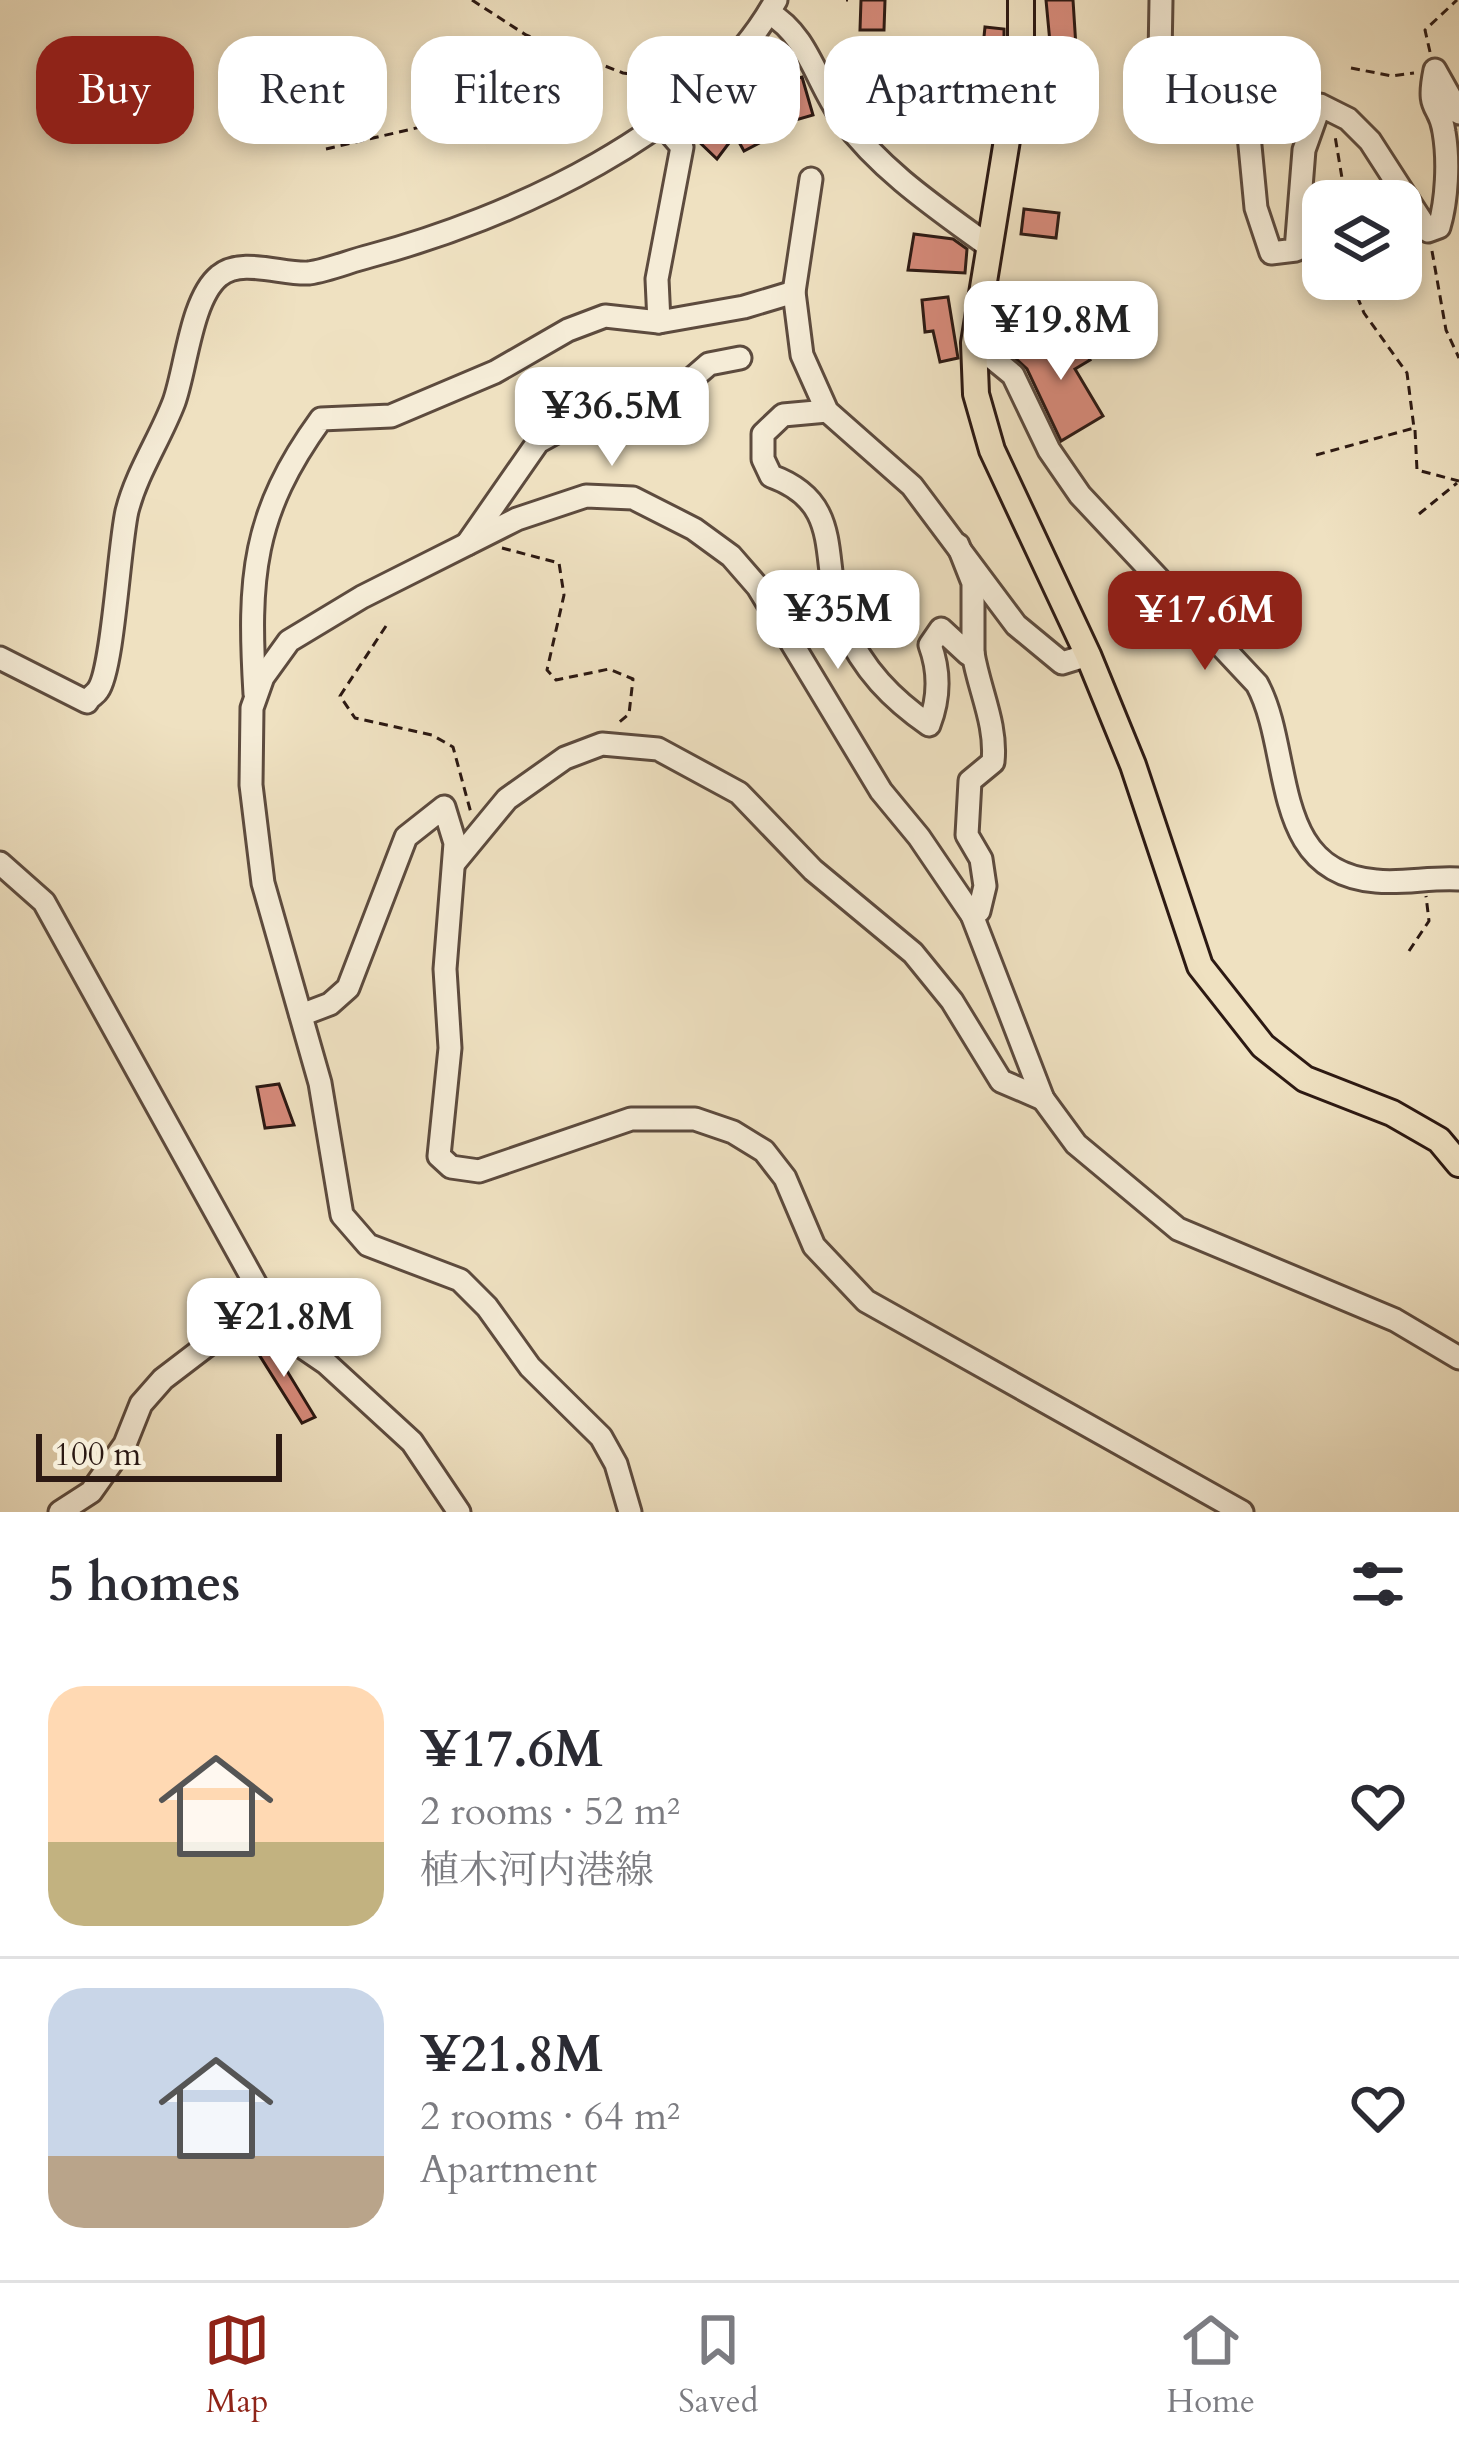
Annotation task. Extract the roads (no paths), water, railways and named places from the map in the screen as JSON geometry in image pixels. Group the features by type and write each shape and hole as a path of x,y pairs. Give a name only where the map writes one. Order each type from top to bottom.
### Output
{"main road":[{"path":"1021,0 1021,54 974,343 976,394 992,450 1088,655 1133,765 1200,966 1263,1046 1305,1079 1392,1113 1439,1140 1459,1164"}],"street":[{"path":"1161,0 1160,57 1171,86 1244,118 1249,125 1256,208 1271,253 1296,250 1304,149 1320,105 1370,141 1428,231 1439,227 1444,208 1444,128 1432,110 1430,96 1435,70 1459,113"},
{"path":"746,36 772,6 791,26 843,119 904,184 990,247"},
{"path":"0,658 71,697 87,702 98,692 129,505 174,402 189,344 216,278 229,270 308,273 432,240 493,216 633,144"},
{"path":"659,322 657,279 680,144"},
{"path":"811,178 794,292 802,355 826,411 912,487 1016,625 1062,663 1088,655"},
{"path":"630,1512 616,1464 601,1437 530,1366 487,1307 460,1280 368,1245 342,1215 320,1083 263,883 250,785 256,698 252,640 260,532 285,469 321,419 391,416 495,372 568,330 605,316 659,322 744,308 794,292"},
{"path":"974,343 1013,375 1049,450 1080,495 1257,683 1272,712 1292,822 1307,845 1328,864 1359,879 1459,879"},
{"path":"466,544 538,442 604,412 679,391 710,364 740,358"},
{"path":"826,411 783,415 763,434 763,459 771,476 800,486 825,524 843,626 886,696 929,725 936,707 937,664 930,645 941,629 968,654 973,653"},
{"path":"256,698 263,677 289,641 466,544 517,519 586,496 633,498 712,542 758,587 881,791 972,915 1043,1099 1076,1144 1178,1229 1395,1320 1459,1358"},
{"path":"958,545 973,583 973,653 981,702 992,721 995,742 993,762 970,781 966,808 967,836 981,859 985,886 979,911 972,915"},
{"path":"455,863 507,799 565,758 609,744 658,749 739,794 813,871 913,953 952,1001 1001,1081 1043,1099"},
{"path":"301,1015 330,1004 348,988 406,837 444,807 455,843 455,863 446,969 450,1048 439,1156 451,1167 479,1171 631,1119 695,1119 733,1132 764,1151 785,1178 814,1246 866,1301 1242,1512"},
{"path":"0,863 44,902 265,1301 163,1379 141,1404 125,1444 92,1492 60,1512"},
{"path":"251,1312 326,1363 412,1442 459,1512"}]}
